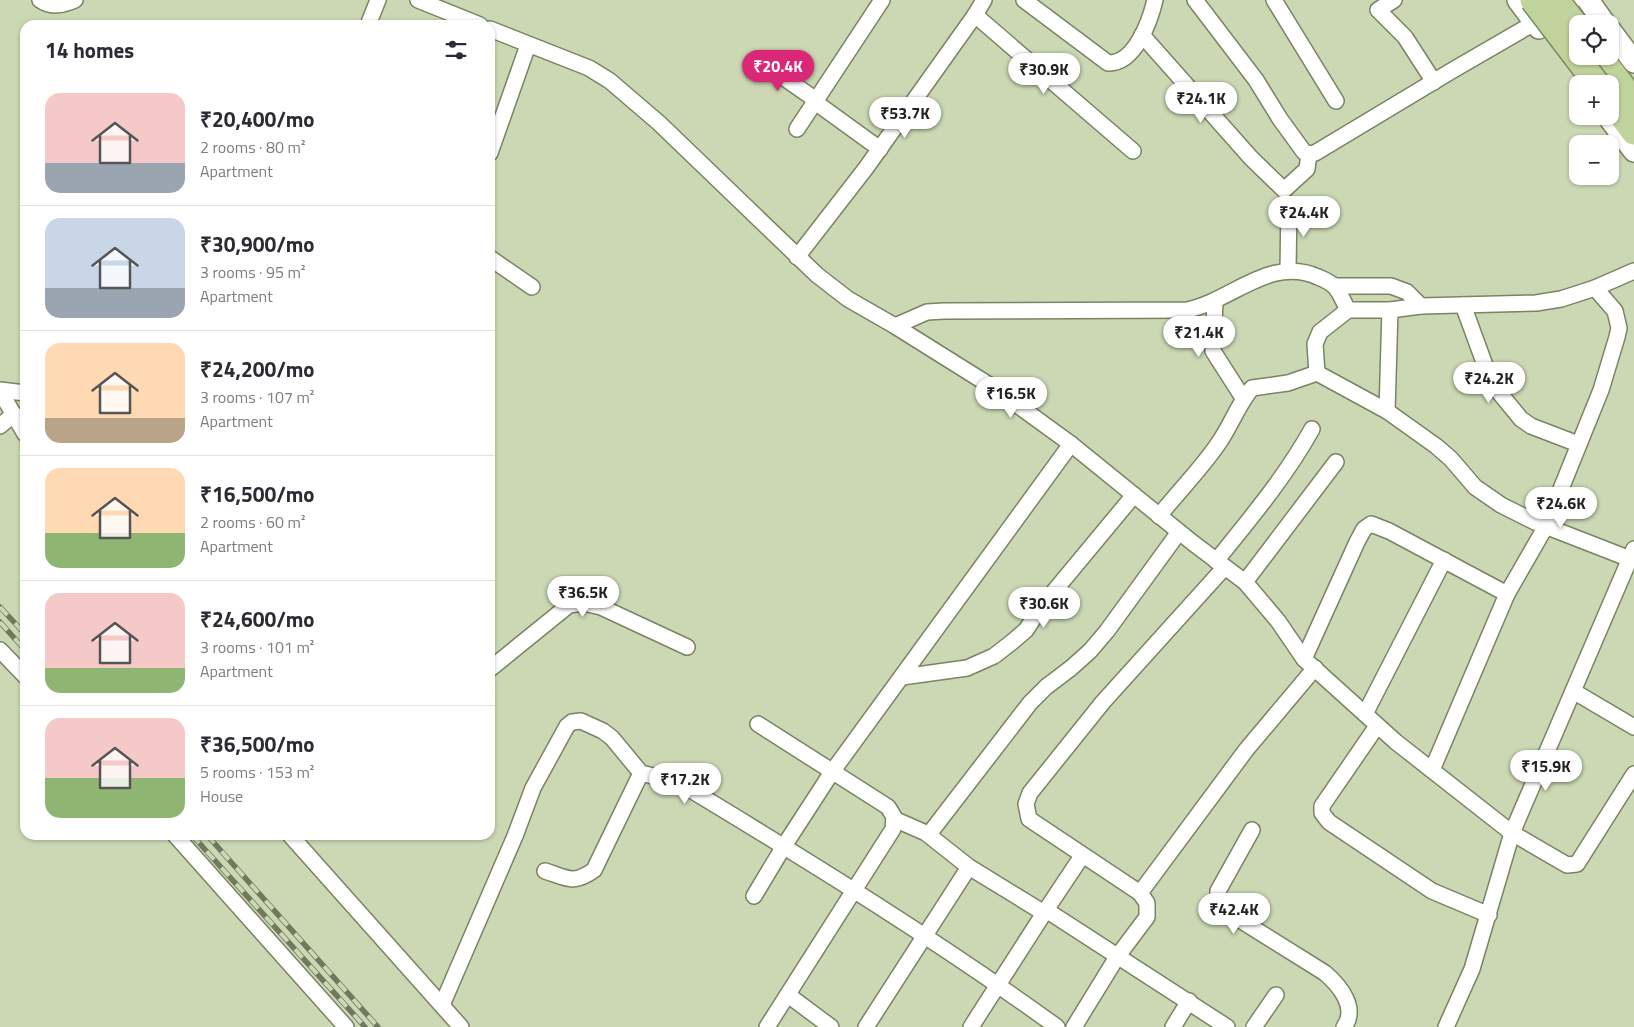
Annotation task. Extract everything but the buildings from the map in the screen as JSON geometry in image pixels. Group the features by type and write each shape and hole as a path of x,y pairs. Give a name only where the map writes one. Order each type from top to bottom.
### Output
{"highway":[{"path":"1556,0 1569,17"},
{"path":"1535,12 1589,75"},
{"path":"1607,65 1634,101"},
{"path":"1619,112 1634,132"}],"main road":[{"path":"1518,0 1535,12 1576,75"},
{"path":"1588,0 1599,15"},
{"path":"1619,42 1634,62"},
{"path":"1614,125 1634,151"}],"street":[{"path":"40,0 52,6 62,5 75,0"},
{"path":"370,20 378,0"},
{"path":"418,0 447,18"},
{"path":"797,129 882,0"},
{"path":"797,257 880,148 975,16 984,0"},
{"path":"1024,0 1108,63 1121,61 1134,48 1151,18 1155,0"},
{"path":"1195,0 1256,80 1280,119 1304,152 1309,154 1315,153 1434,82 1535,12 1574,0"},
{"path":"1274,0 1336,101"},
{"path":"1394,0 1378,10 1405,38 1434,82"},
{"path":"975,16 1133,151"},
{"path":"495,31 589,68 610,81 659,122 797,257 848,299 994,388 1071,444 1220,565 1245,582 1278,621 1310,664 1396,742 1512,833 1567,865 1577,864 1634,774"},
{"path":"1142,35 1251,158 1284,190 1307,169 1309,154"},
{"path":"495,139 528,45"},
{"path":"756,59 880,148"},
{"path":"1288,271 1290,204"},
{"path":"495,261 532,287"},
{"path":"895,326 927,312 944,311 1187,310 1215,301 1236,288 1266,276 1288,271 1310,273 1334,286 1391,286 1407,292 1420,306"},
{"path":"1317,373 1315,344 1320,332 1348,310 1390,310 1420,306 1536,303 1561,299 1595,288 1634,271"},
{"path":"1334,286 1348,310"},
{"path":"1432,770 1507,594 1546,526 1601,390 1619,328 1615,311 1595,288"},
{"path":"1215,301 1213,351 1244,398"},
{"path":"1463,305 1489,376 1520,419 1531,426 1578,444"},
{"path":"1387,411 1390,310"},
{"path":"1159,516 1218,444 1238,412 1244,398 1252,388 1288,383 1317,373 1387,411 1451,459 1475,487 1501,505 1546,526 1632,554 1512,833 1472,969 1446,1027"},
{"path":"0,390 20,392"},
{"path":"0,390 20,425"},
{"path":"0,426 14,414"},
{"path":"1074,1027 1118,957 1147,917 1147,903 1140,893 1029,819 1026,804 1030,793 1103,702 1220,565 1312,429"},
{"path":"754,896 832,772 1071,444"},
{"path":"1245,582 1336,462"},
{"path":"902,677 967,668 994,656 1012,642 1026,630 1041,607 1134,495"},
{"path":"1140,893 1310,664 1364,529 1371,524 1389,531 1507,594"},
{"path":"933,829 1030,703 1046,687 1084,656 1107,631 1179,532"},
{"path":"1365,714 1444,560"},
{"path":"495,665 569,605 584,603 601,607 687,647"},
{"path":"0,650 20,671"},
{"path":"1573,691 1634,727"},
{"path":"442,1005 515,836 533,788 567,726 572,722 581,721 604,731 641,773 686,787 784,846 999,985 1057,1027"},
{"path":"758,724 888,807 894,819 893,829 768,1027"},
{"path":"1377,726 1322,806 1322,813 1329,822 1432,891 1489,915"},
{"path":"545,871 575,880 585,877 594,870 641,773"},
{"path":"894,819 926,833 969,867 1045,911 1189,1001 1227,1027"},
{"path":"1252,830 1218,891 1221,908 1325,973 1336,982 1349,1008 1347,1023 1344,1027"},
{"path":"179,840 346,1027"},
{"path":"301,840 461,1027"},
{"path":"971,1027 1082,856"},
{"path":"866,1027 969,867"},
{"path":"788,995 831,1027"},
{"path":"1254,1027 1276,996"},
{"path":"1173,1027 1189,1001"}],"railway":[{"path":"0,607 20,629"},
{"path":"0,622 20,644"},
{"path":"197,840 365,1027"},
{"path":"211,840 378,1027"}]}
